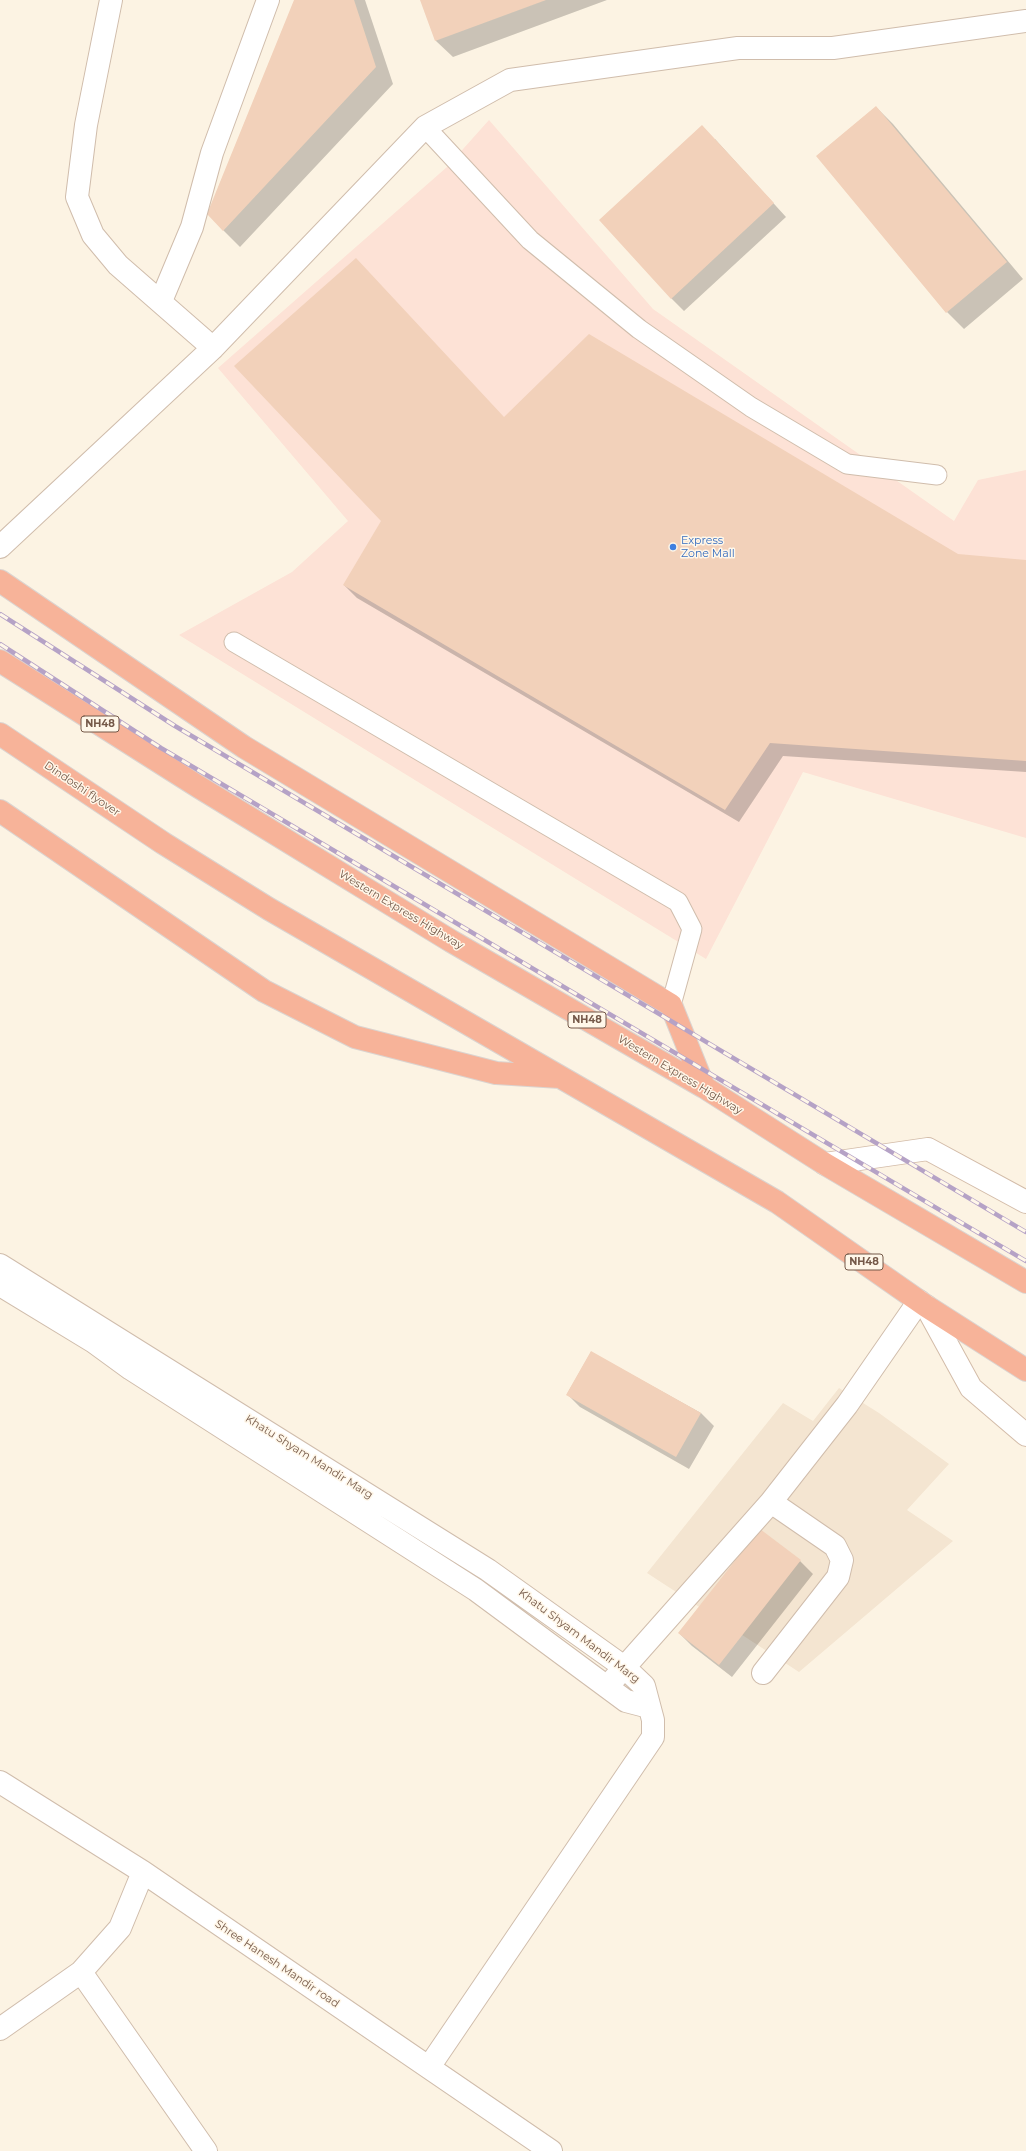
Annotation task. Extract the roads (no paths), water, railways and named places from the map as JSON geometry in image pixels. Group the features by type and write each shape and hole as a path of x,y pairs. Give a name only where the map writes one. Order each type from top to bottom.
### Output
{"highway":[{"path":"0,581 244,746 671,1005 704,1087"},
{"name":"Western Express Highway","path":"0,661 199,787 451,941 704,1087 825,1164 1026,1282"},
{"name":"Dindoshi flyover","path":"0,734 163,843 269,909 565,1078"},
{"path":"0,811 264,991 355,1037 496,1073 565,1078"},
{"name":"NH48","path":"565,1078 777,1202 923,1304 1026,1370"}],"street":[{"path":"111,0 86,125 77,197 93,235 118,265 213,348"},
{"path":"160,301 192,227 212,152 268,0"},
{"path":"0,547 213,348 425,127 510,80 738,48 833,48 1026,21"},
{"path":"825,1164 928,1149 1026,1202"},
{"name":"Khatu Shyam Mandir Marg","path":"0,1265 46,1302 476,1590 626,1701 649,1707 644,1686 624,1667 488,1570 46,1302 0,1285"},
{"path":"607,1687 771,1502 847,1405 923,1304 971,1388 1026,1435"},
{"path":"763,1673 838,1577 842,1560 834,1546 771,1502"},
{"path":"476,1590 488,1570"},
{"path":"429,2067 653,1737 653,1720 649,1707"},
{"name":"Shree Hanesh Mandir road","path":"0,1782 143,1872 550,2151"},
{"path":"0,2029 81,1972 120,1928 143,1872"},
{"path":"81,1972 206,2151"}],"lane":[{"path":"425,127 530,240 639,330 751,407 847,464 937,475"},
{"path":"234,642 678,902 692,929 671,1005"}],"railway":[{"path":"0,614 175,726 1026,1232"},
{"path":"0,644 161,748 1026,1261"}],"place":[{"name":"Express Zone Mall","path":"673,547"}]}
